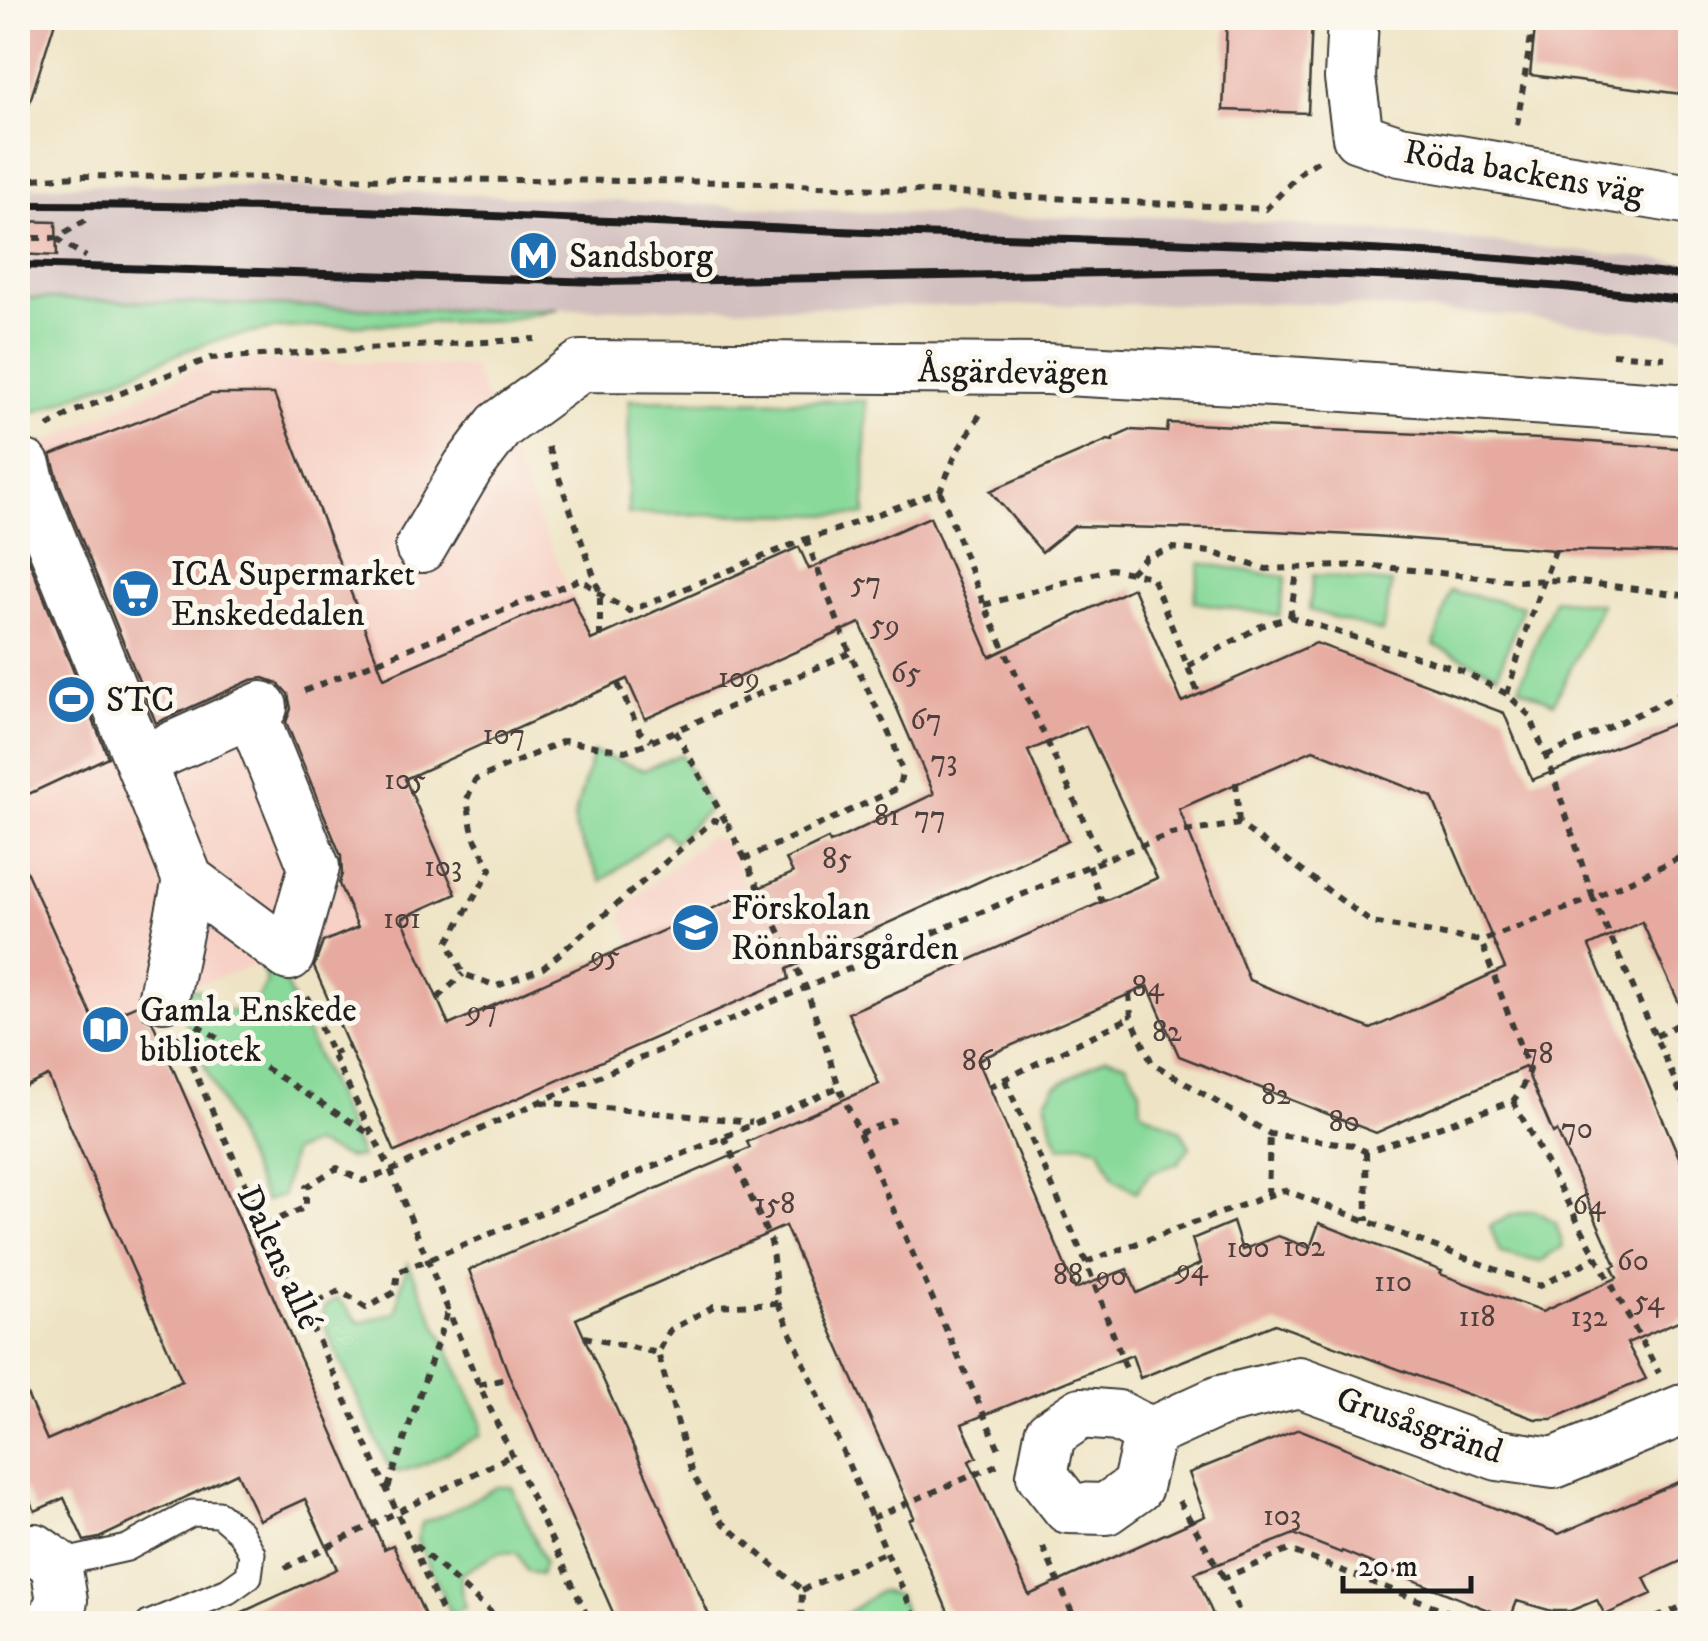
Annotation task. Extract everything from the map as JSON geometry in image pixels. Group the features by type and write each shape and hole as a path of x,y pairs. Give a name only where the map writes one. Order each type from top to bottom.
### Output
{"street":[{"path":"1352,18 1350,78 1358,136"},
{"name":"Röda backens väg","path":"1358,136 1400,151 1690,200"},
{"name":"Åsgärdevägen","path":"421,547 468,467 499,426 581,366 1046,369 1690,410"},
{"path":"25,487 188,880 288,955 314,867 256,710 141,761"},
{"path":"166,1001 188,880"},
{"name":"Grusåsgränd","path":"1150,1433 1220,1401 1300,1382 1498,1454 1554,1463 1690,1408"}],"lane":[{"path":"54,1592 192,1513 219,1514 240,1532 252,1553 249,1576 228,1591 150,1624"}],"path":[{"path":"1516,138 1534,18"},
{"path":"18,180 76,176 741,182 1266,208 1303,170 1358,136"},
{"path":"18,238 56,238 90,218"},
{"path":"56,238 86,257"},
{"path":"256,710 581,580 630,611 806,539 940,491 958,452 1008,370"},
{"path":"533,400 600,593 600,637"},
{"path":"940,491 984,605 1102,861"},
{"path":"744,859 898,788 902,772 894,744 850,653 806,539"},
{"path":"1130,573 1146,557 1172,548 1210,552 1266,568 1364,565 1517,581 1582,582 1690,596"},
{"path":"1507,694 1555,550"},
{"path":"1290,616 1298,567"},
{"path":"984,605 1110,569 1152,577 1199,694"},
{"path":"1188,666 1261,626 1290,616 1462,671 1507,694 1530,716 1593,898 1690,1114"},
{"path":"728,825 714,820 543,968 497,986 463,974 448,942 491,869 472,834 467,798 476,780 564,741 626,751 850,653"},
{"path":"618,684 640,732 653,741"},
{"path":"1546,756 1690,690"},
{"path":"675,731 728,825 806,988 839,1088 1005,1462 872,1518"},
{"path":"1236,782 1238,824"},
{"path":"265,1225 306,1207 306,1186 337,1168 363,1181 391,1171 540,1102 1170,834 1238,824 1372,923 1481,941 1593,898 1690,853"},
{"path":"1089,866 1102,902"},
{"path":"1129,994 1131,1018 1152,1063 1270,1134 1353,1145 1366,1152 1513,1101 1521,1090 1529,1070 1481,941"},
{"path":"288,955 391,1171 479,1385 591,1624"},
{"path":"438,998 463,974"},
{"path":"166,1001 374,1137"},
{"name":"Dalens allé","path":"166,1001 447,1624"},
{"path":"990,1087 1131,1018"},
{"path":"1656,1036 1687,1020"},
{"path":"332,1054 349,1047"},
{"path":"1005,1080 1086,1262 1150,1433"},
{"path":"303,1308 340,1291 366,1308 395,1292 398,1272 427,1258 839,1088"},
{"path":"1513,1101 1642,1341"},
{"path":"540,1102 754,1123"},
{"path":"860,1133 895,1120"},
{"path":"1268,1195 1270,1134"},
{"path":"724,1137 771,1242 778,1303 918,1624"},
{"path":"1366,1152 1367,1221"},
{"path":"1086,1262 1284,1190 1540,1286 1596,1257"},
{"path":"778,1303 714,1306 670,1330 658,1353 692,1474 722,1522 802,1590"},
{"path":"388,1489 448,1310"},
{"path":"584,1337 658,1353"},
{"path":"479,1385 510,1378"},
{"path":"278,1571 512,1455"},
{"path":"411,1541 504,1624"},
{"path":"1042,1543 1077,1624"},
{"path":"1245,1624 1224,1578 1289,1550 1480,1624"},
{"path":"802,1590 887,1552"},
{"path":"801,1624 802,1590"},
{"path":"1642,1624 1690,1603"},
{"path":"1428,1624 1435,1607"}],"shaded area":[{"path":"89,184 295,187 1007,218 1177,216 1442,237 1690,263 1690,337 1520,317 1313,303 431,310 18,298 18,188"},
{"path":"217,358 472,366 572,596 271,728 358,927 306,949 144,1002 96,1023 107,1049 18,1090 18,457"},
{"name":"Förskolan Rönnbärsgården","path":"707,838 719,838 728,844 788,977 674,1030 622,919 625,907"}],"green space":[{"path":"18,298 431,310 558,309 506,320 279,328 224,338 28,415 18,404"},
{"path":"629,400 866,401 865,515 628,514"},
{"path":"1200,563 1286,577 1279,616 1194,602"},
{"path":"1313,575 1392,583 1382,632 1309,610"},
{"path":"1450,591 1523,606 1498,674 1434,645"},
{"path":"1554,599 1601,604 1554,703 1519,687"},
{"path":"593,752 644,770 681,754 710,808 674,842 665,832 602,881 576,831 574,818"},
{"path":"272,952 361,1157 348,1158 313,1144 292,1152 282,1196 265,1201 187,1026 182,1000 190,989 200,990 219,1007 245,1009 267,982 261,966"},
{"path":"1106,1057 1126,1063 1140,1089 1141,1110 1181,1131 1190,1147 1178,1163 1151,1172 1136,1192 1114,1178 1100,1148 1083,1143 1060,1147 1052,1128 1046,1100 1056,1086"},
{"path":"1534,1210 1556,1223 1563,1246 1540,1262 1500,1253 1490,1226"},
{"path":"408,1263 482,1422 481,1435 425,1464 398,1472 387,1463 323,1322 323,1309 337,1298 360,1323 397,1312"},
{"path":"497,1487 512,1487 544,1562 540,1575 527,1571 517,1553 500,1552 461,1574 465,1608 451,1613 417,1540 422,1523"},
{"path":"880,1591 898,1595 909,1623 839,1623 840,1618"}],"building":[{"path":"18,18 56,18 26,114 18,113"},
{"path":"1227,18 1312,18 1308,113 1223,110"},
{"path":"1536,18 1690,18 1690,95 1530,75"},
{"path":"18,221 56,222 57,256 18,254"},
{"path":"211,394 274,394 384,678 572,596 591,640 799,547 809,569 930,517 990,657 1133,588 1182,702 1316,643 1504,713 1532,780 1690,717 1690,1027 1642,922 1589,946 1690,1183 1690,1316 1627,1343 1646,1379 1552,1419 1535,1419 1275,1324 1140,1378 1132,1355 962,1424 977,1457 969,1461 1029,1595 1205,1516 1189,1473 1299,1429 1559,1534 1690,1477 1690,1557 1644,1578 1652,1594 1605,1615 1597,1600 1570,1611 1552,1611 1517,1601 1510,1619 1294,1534 1195,1573 1217,1624 953,1624 909,1520 914,1517 785,1226 576,1319 713,1624 618,1624 510,1378 469,1270 750,1148 747,1142 879,1084 848,1013 1157,878 1086,726 1028,751 1068,841 787,969 789,979 395,1152 314,967 323,942 358,927 339,884 341,856 286,722 291,709 288,694 278,683 264,678 251,680 156,723 51,455","holes":["860,623 934,794 830,843 828,839 786,859 793,873 449,1025 402,918 456,894 405,779 627,679 645,719","1313,750 1432,797 1505,968 1371,1029 1249,980 1179,809","1148,986 1179,1056 1376,1133 1525,1067 1616,1265 1612,1267 1617,1278 1542,1312 1319,1223 1310,1248 1278,1236 1242,1250 1233,1222 1192,1239 1200,1264 1137,1293 1127,1269 1075,1289 978,1060"]},
{"path":"1168,423 1690,449 1690,553 1555,550 1253,530 1074,526 1042,552 990,491 1131,430 1167,432"},
{"path":"18,533 108,757 18,799"},
{"path":"18,853 95,1023 137,1005 144,1017 152,1021 384,1549 393,1545 429,1624 216,1624 337,1569 305,1499 259,1520 237,1473 99,1538 84,1541 64,1498 35,1511 18,1475 18,1374 47,1440 182,1381 48,1076 18,1090"}],"railway":[{"path":"18,205 356,211 1304,247 1498,258 1690,277"},
{"path":"18,265 602,282 1224,271 1439,278 1690,301"}],"place":[{"name":"Sandsborg","path":"534,255"},
{"name":"ICA Supermarket Enskededalen","path":"136,593"},
{"name":"STC","path":"71,699"},
{"name":"Förskolan Rönnbärsgården","path":"696,927"},
{"name":"Gamla Enskede bibliotek","path":"105,1029"}]}
